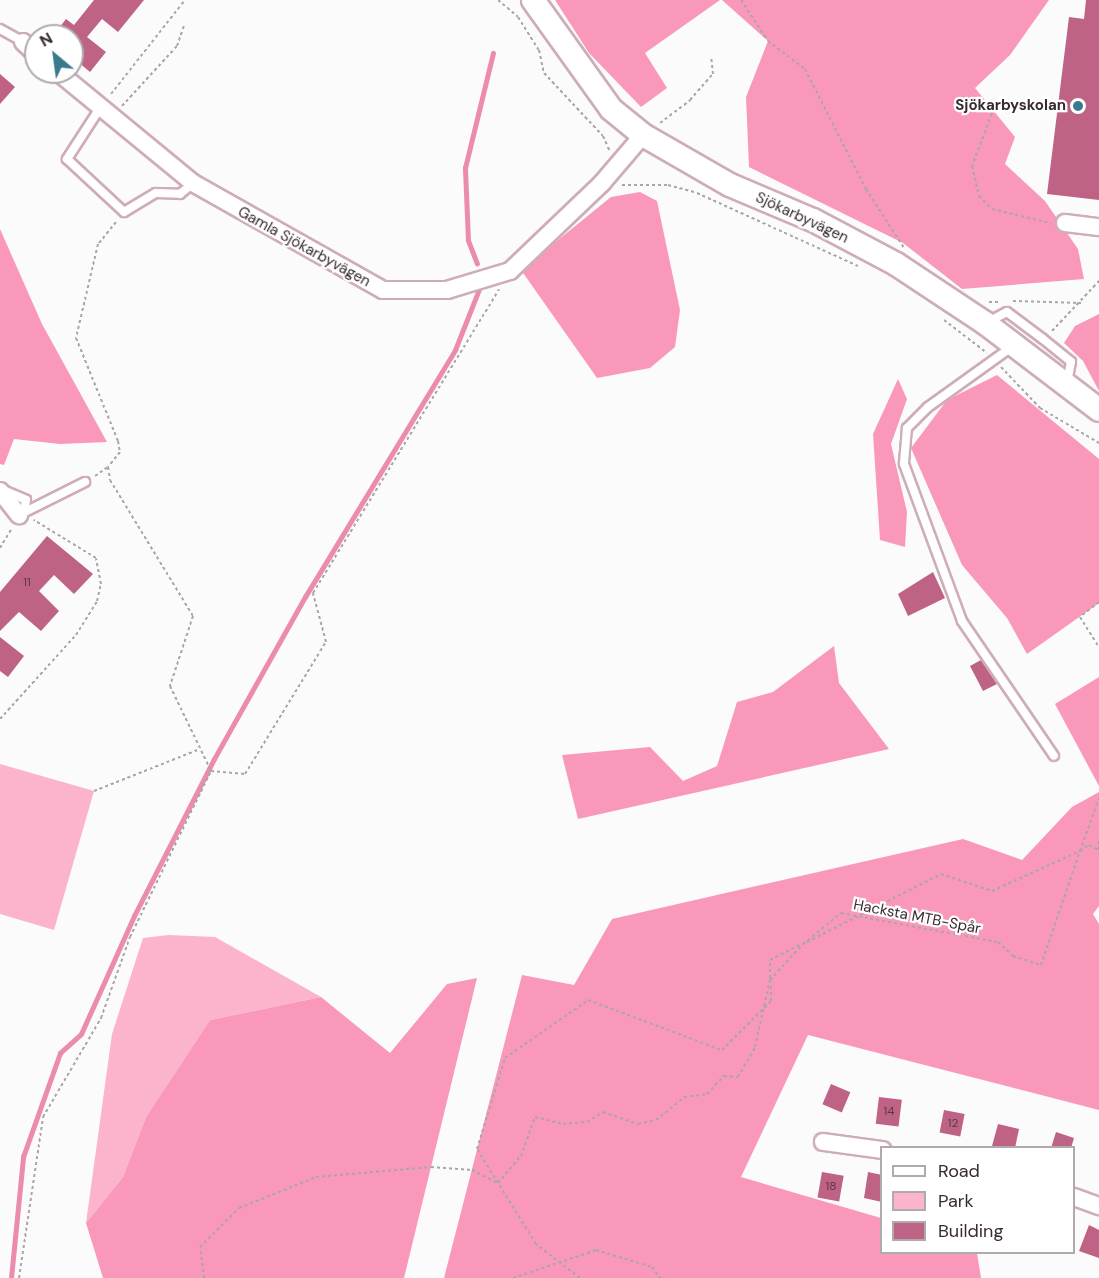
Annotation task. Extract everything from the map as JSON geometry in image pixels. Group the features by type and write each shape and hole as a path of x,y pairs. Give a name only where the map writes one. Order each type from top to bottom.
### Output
{"street":[{"name":"Sjökarbyvägen","path":"533,0 611,108 643,135 730,185 813,220 982,313 1014,345 1099,410"},
{"name":"Gamla Sjökarbyvägen","path":"72,84 193,183 383,290 447,290 510,271 602,183 643,135"},
{"path":"1065,223 1099,227"},
{"path":"0,490 20,513"},
{"path":"823,1142 880,1150"},
{"path":"1075,1197 1099,1206"}],"lane":[{"path":"0,29 23,42"},
{"path":"106,113 67,159 124,213 156,193 180,194 193,183"},
{"path":"982,313 1007,312 1071,362 1067,386"},
{"path":"1014,345 928,406 907,428 904,464 962,621 1054,756"},
{"path":"20,513 85,482"}],"path":[{"path":"106,113 185,0"},
{"path":"498,0 518,17 539,50 544,73 603,136 618,164"},
{"path":"741,0 768,41 805,69 866,189 903,243 906,257"},
{"path":"106,113 177,46 184,26"},
{"path":"643,135 690,100 713,74 711,56"},
{"path":"994,108 972,166 979,196 992,210 1037,224 1065,223"},
{"path":"602,183 668,185 697,194 867,270"},
{"path":"85,482 108,467 120,452 118,441 76,338 98,244 124,213"},
{"path":"211,771 245,774 326,642 313,593 510,271"},
{"path":"1043,339 1082,303 1099,281"},
{"path":"982,313 1059,300 1082,303"},
{"path":"940,317 995,360 1040,408 1099,443"},
{"path":"108,467 110,480 193,616 170,686 211,771"},
{"path":"0,548 20,513 46,524 96,558 101,584 97,601 76,635 0,719"},
{"path":"1099,602 1080,617 1099,648"},
{"path":"94,790 200,749"},
{"path":"19,1278 43,1117 101,1018 130,937 211,771"},
{"path":"1080,851 1099,798"},
{"path":"580,1278 536,1244 477,1149 505,1058 588,1000 722,1050 771,1001 770,960 941,874 992,891 1089,845 1098,849 1099,839"},
{"name":"Hacksta MTB-Spår","path":"770,980 803,944 841,913 998,942 1013,956 1041,965 1080,851"},
{"path":"498,1183 521,1156 535,1117 563,1124 587,1122 603,1112 638,1124 657,1120 684,1097 707,1094 724,1076 738,1077 755,1047 764,1008"},
{"path":"204,1278 200,1247 239,1208 316,1177 431,1167 471,1170 498,1183"},
{"path":"513,1278 556,1260 597,1250 652,1266 660,1278"}],"green space":[{"path":"0,764 94,791 54,930 0,914"},
{"path":"169,935 215,937 321,997 210,1020 146,1117 123,1177 86,1223 112,1034 143,938"}],"shaded area":[{"path":"555,0 720,0 645,53 667,88 641,107 589,53"},
{"path":"722,0 1049,0 1010,55 975,88 1015,137 1005,164 1045,201 1078,249 1084,279 962,289 903,243 749,167 746,97 768,41"},
{"path":"640,192 657,201 680,310 675,347 650,368 597,378 521,270 611,197"},
{"path":"0,229 42,324 107,442 60,444 14,439 4,465 0,464"},
{"path":"1099,314 1099,391 1083,361 1064,343 1075,326"},
{"path":"997,375 1099,459 1099,603 1027,654 1007,618 962,565 911,448 947,400"},
{"path":"898,379 907,399 891,444 907,512 905,547 880,540 873,434"},
{"path":"834,646 839,683 889,749 578,819 562,755 650,747 683,781 717,766 737,702 773,692"},
{"path":"1099,677 1099,786 1055,704"},
{"path":"1099,792 1099,906 1093,914 1099,924 1099,1110 808,1035 741,1177 880,1218 880,1254 977,1254 981,1278 444,1278 522,975 574,985 612,919 963,839 1022,860 1072,807"},
{"path":"477,978 404,1278 103,1278 86,1223 123,1177 146,1117 210,1020 321,997 390,1053 447,984"}],"building":[{"path":"94,0 144,0 118,32 102,19 87,37 106,52 90,72 84,67 84,24 75,24"},
{"name":"Sjökarbyskolan","path":"1086,0 1099,0 1099,200 1047,194 1069,17 1084,19"},
{"path":"66,19 73,24 62,24"},
{"path":"0,74 15,87 0,104"},
{"path":"47,536 93,574 74,594 54,575 39,591 59,611 41,631 19,612 0,631 0,592"},
{"path":"933,572 945,598 908,616 898,594"},
{"path":"0,637 24,656 8,677 0,671"},
{"path":"981,660 997,684 983,691 970,666"},
{"path":"831,1084 850,1092 842,1112 822,1104"},
{"path":"879,1097 902,1100 899,1127 876,1124"},
{"path":"944,1110 965,1114 960,1137 940,1133"},
{"path":"998,1124 1019,1129 1015,1146 992,1146"},
{"path":"1056,1132 1074,1138 1072,1146 1052,1146"},
{"path":"822,1172 844,1176 839,1201 817,1198"},
{"path":"868,1172 880,1175 880,1202 864,1198"},
{"path":"1089,1225 1099,1230 1099,1258 1079,1251"}],"waterway":[{"path":"477,264 468,241 465,168 493,53"},
{"path":"11,1278 23,1157 60,1053 81,1034 134,916 214,759 305,597 455,350 480,287"}],"place":[{"name":"Sjökarbyskolan","path":"1078,106"}]}
